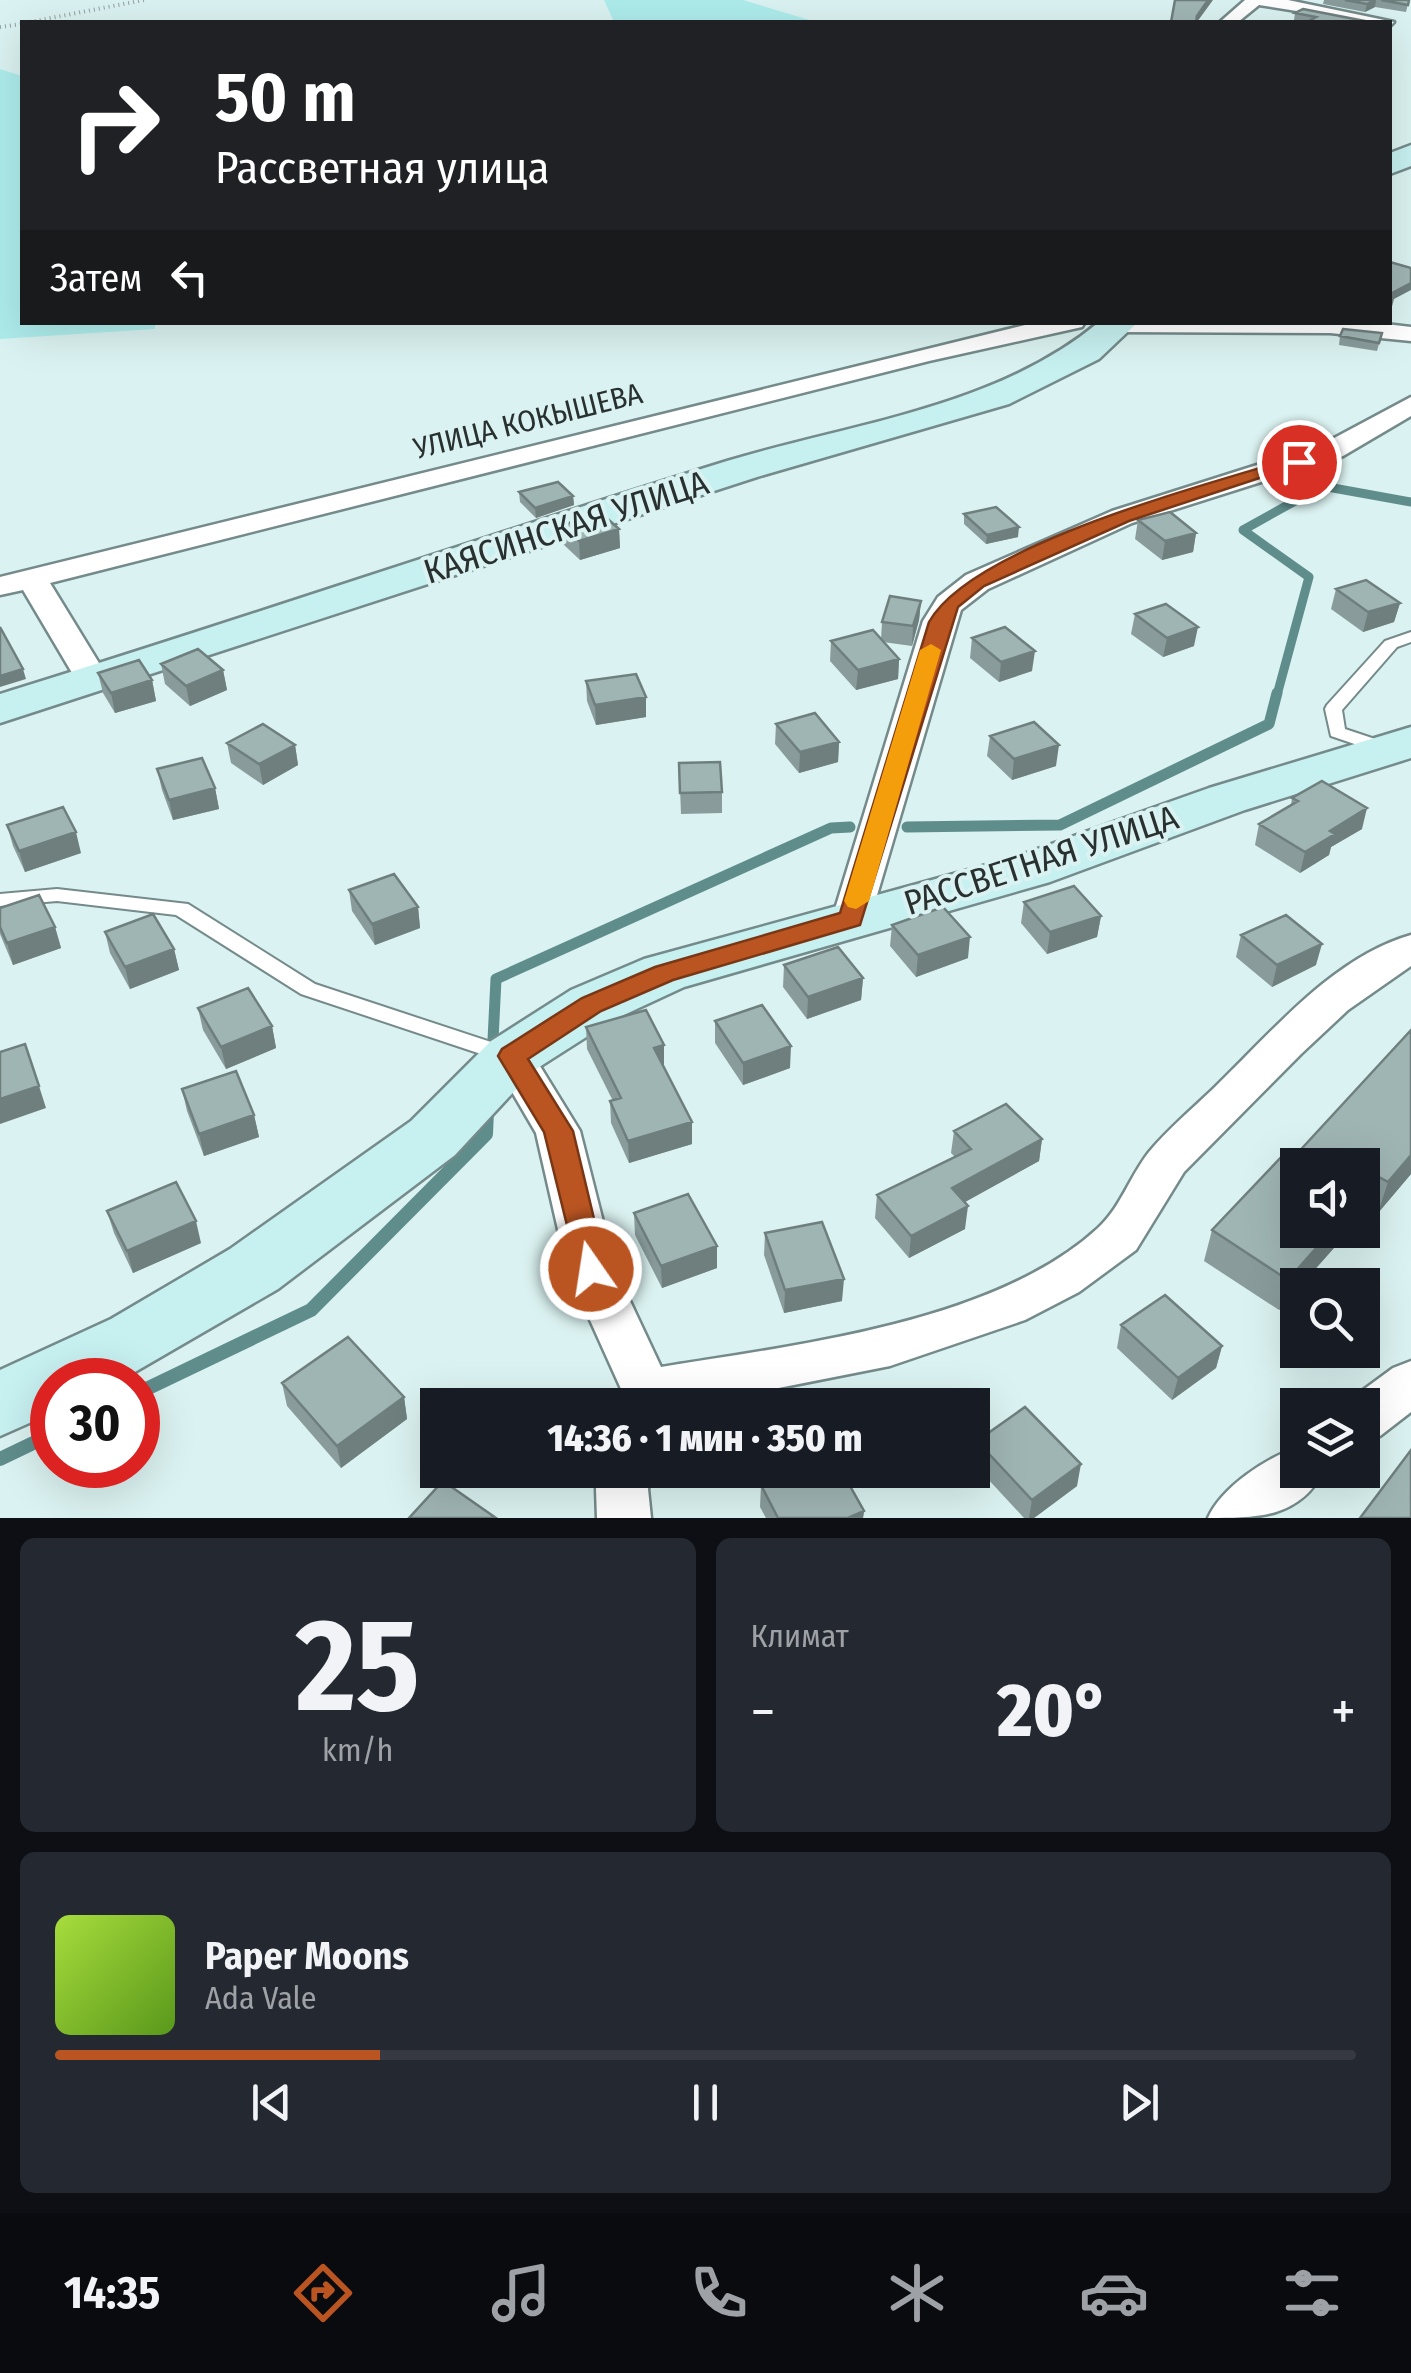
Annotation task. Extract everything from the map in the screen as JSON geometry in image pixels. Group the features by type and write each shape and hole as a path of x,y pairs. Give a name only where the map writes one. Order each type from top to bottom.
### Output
{"street":[{"path":"1231,20 1257,0 1370,20"},
{"name":"УЛИЦА КОКЫШЕВА","path":"0,586 909,359 1060,325"},
{"name":"КАЯСИНСКАЯ УЛИЦА","path":"0,709 746,468 979,401 1047,373 1119,325"},
{"path":"1225,325 1330,326 1411,334"},
{"path":"851,919 939,622 949,604 976,582 1122,516 1333,450 1411,404"},
{"path":"32,579 93,681"},
{"name":"РАССВЕТНАЯ УЛИЦА","path":"0,1404 136,1340 254,1269 433,1138 512,1056 592,1005 664,973 1031,870 1227,799 1402,752"},
{"path":"694,1388 839,1358 966,1324 1076,1268 1116,1241 1162,1166 1289,1041 1385,961 1411,949"},
{"path":"512,1056 558,1131 591,1269 641,1388"},
{"path":"1380,1406 1411,1383"},
{"path":"1235,1518 1280,1484"},
{"path":"622,1488 624,1518"}],"lane":[{"path":"1402,752 1337,732 1333,710 1391,644 1411,636"},
{"path":"0,900 56,896 182,909 308,989 512,1056"}],"path":[{"path":"40,20 144,0"}],"shaded area":[{"path":"604,0 743,0 809,20 613,20"},
{"path":"0,69 20,75 20,325 155,325 155,329 0,339"}],"building":[{"path":"1175,0 1208,0 1196,20 1171,20"},
{"path":"1381,0 1409,0 1408,5"},
{"path":"1303,9 1360,20 1311,20 1316,17 1295,13"},
{"path":"1392,263 1411,268 1411,283 1392,293"},
{"path":"1343,329 1382,333 1379,343 1340,336"},
{"path":"558,482 573,496 535,508 519,492"},
{"path":"996,507 1019,527 987,535 964,514"},
{"path":"1170,512 1196,533 1165,541 1138,520"},
{"path":"601,513 619,529 579,541 562,525"},
{"path":"1366,580 1400,603 1368,612 1336,589"},
{"path":"890,596 921,601 913,626 882,622"},
{"path":"1166,604 1198,627 1167,638 1135,614"},
{"path":"0,627 23,669 0,676"},
{"path":"1005,627 1035,651 1001,662 972,638"},
{"path":"873,630 899,659 858,670 831,641"},
{"path":"198,649 223,670 186,686 161,664"},
{"path":"139,660 152,680 111,693 98,673"},
{"path":"636,674 646,697 595,705 586,681"},
{"path":"815,713 839,742 800,752 776,724"},
{"path":"1034,722 1059,745 1014,759 990,736"},
{"path":"263,724 295,745 259,764 227,743"},
{"path":"202,758 215,788 169,800 157,769"},
{"path":"720,762 722,792 680,793 679,763"},
{"path":"1322,781 1367,808 1305,852 1259,824 1298,801 1292,798"},
{"path":"63,807 76,832 19,851 7,825"},
{"path":"394,874 418,907 372,924 349,890"},
{"path":"1074,886 1101,916 1050,932 1024,902"},
{"path":"39,895 55,927 7,943 0,927 0,908"},
{"path":"943,907 970,937 918,955 892,925"},
{"path":"153,914 174,949 125,967 105,932"},
{"path":"1286,915 1322,944 1277,965 1241,935"},
{"path":"838,947 863,978 808,997 784,965"},
{"path":"248,988 272,1026 221,1047 198,1008"},
{"path":"762,1005 791,1046 743,1063 715,1021"},
{"path":"646,1010 664,1045 654,1048 692,1122 628,1141 610,1101 621,1098 586,1027"},
{"path":"1411,1030 1411,1155 1388,1182 1380,1178 1380,1148 1302,1148"},
{"path":"25,1044 39,1086 0,1099 0,1052"},
{"path":"236,1071 254,1115 199,1134 182,1089"},
{"path":"1006,1104 1042,1139 952,1188 968,1206 911,1236 877,1195 971,1149 954,1131"},
{"path":"1280,1158 1280,1248 1316,1248 1299,1268 1280,1268 1280,1275 1212,1230"},
{"path":"176,1182 196,1221 127,1251 107,1211"},
{"path":"688,1194 717,1246 661,1266 634,1213"},
{"path":"822,1222 844,1279 785,1290 765,1233"},
{"path":"1165,1295 1222,1346 1178,1378 1121,1325"},
{"path":"348,1337 404,1397 337,1446 282,1383"},
{"path":"1025,1407 1081,1464 1032,1500 990,1455 990,1432"},
{"path":"1411,1450 1411,1518 1360,1518"},
{"path":"437,1488 453,1488 496,1518 409,1518"},
{"path":"763,1488 851,1488 864,1511 848,1518 778,1518"}],"waterway":[{"path":"1277,695 1309,577 1243,530 1322,486 1411,502"},
{"path":"907,827 1060,825 1269,724 1277,693"},
{"path":"493,1040 496,979 831,828 850,827"},
{"path":"160,1382 311,1310 486,1134 487,1111"},
{"path":"0,1459 30,1445"}],"slow traffic":[{"path":"856,901 931,650"}],"route":[{"path":"591,1269 558,1131 512,1056 592,1005 664,973 851,919 939,622 949,604 976,582 1122,516 1299,462"}]}
